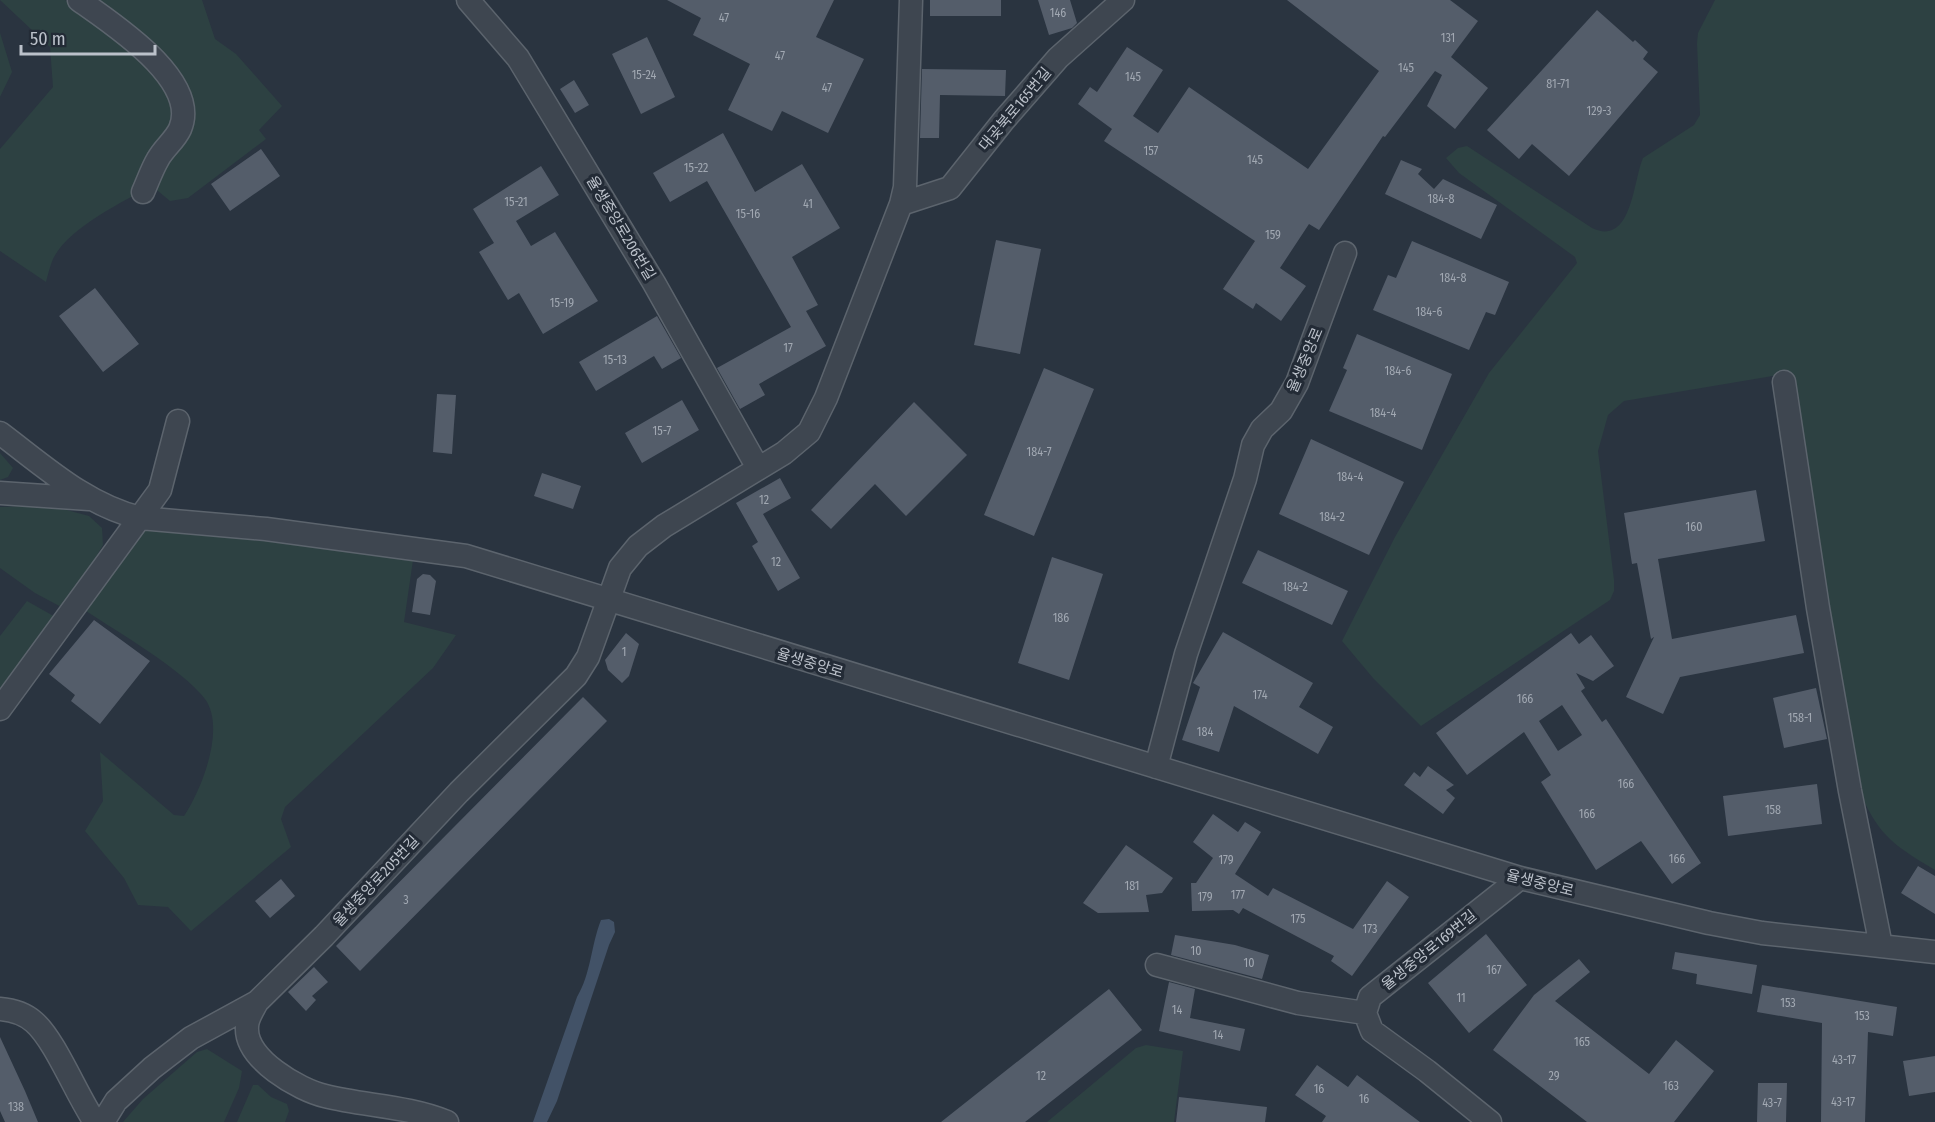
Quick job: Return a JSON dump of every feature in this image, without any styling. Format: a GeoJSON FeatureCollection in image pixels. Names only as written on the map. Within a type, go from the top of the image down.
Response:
{"type":"FeatureCollection","features":[{"type":"Feature","properties":{"kind":"street"},"geometry":{"type":"LineString","coordinates":[[79,0],[131,38],[170,77],[183,108],[180,129],[159,158],[143,192]]}},
{"type":"Feature","properties":{"kind":"street","name":"율생중앙로206번길"},"geometry":{"type":"LineString","coordinates":[[468,0],[518,58],[654,283],[758,468]]}},
{"type":"Feature","properties":{"kind":"street"},"geometry":{"type":"LineString","coordinates":[[607,601],[620,568],[638,546],[664,526],[798,444],[818,417],[901,204],[907,169],[911,0]]}},
{"type":"Feature","properties":{"kind":"street","name":"대곶북로165번길"},"geometry":{"type":"LineString","coordinates":[[901,204],[950,188],[1004,120],[1058,58],[1124,0]]}},
{"type":"Feature","properties":{"kind":"street","name":"율생중앙로"},"geometry":{"type":"LineString","coordinates":[[1156,767],[1186,654],[1245,479],[1253,445],[1262,429],[1281,411],[1297,383],[1345,253]]}},
{"type":"Feature","properties":{"kind":"street"},"geometry":{"type":"LineString","coordinates":[[1784,382],[1822,631],[1850,791],[1881,946]]}},
{"type":"Feature","properties":{"kind":"street"},"geometry":{"type":"LineString","coordinates":[[0,709],[160,490],[178,421]]}},
{"type":"Feature","properties":{"kind":"street"},"geometry":{"type":"LineString","coordinates":[[0,433],[88,499]]}},
{"type":"Feature","properties":{"kind":"street"},"geometry":{"type":"LineString","coordinates":[[0,493],[88,499]]}},
{"type":"Feature","properties":{"kind":"street","name":"율생중앙로"},"geometry":{"type":"LineString","coordinates":[[88,499],[121,513],[140,518],[266,529],[466,556],[607,601],[1520,878],[1709,923],[1762,933],[1935,952]]}},
{"type":"Feature","properties":{"kind":"street","name":"율생중앙로205번길"},"geometry":{"type":"LineString","coordinates":[[103,1122],[116,1101],[152,1068],[191,1038],[257,1002],[324,936],[459,792],[576,676],[588,657],[607,601]]}},
{"type":"Feature","properties":{"kind":"street","name":"율생중앙로169번길"},"geometry":{"type":"LineString","coordinates":[[1365,1012],[1370,997],[1520,878]]}},
{"type":"Feature","properties":{"kind":"street"},"geometry":{"type":"LineString","coordinates":[[1157,965],[1298,1003],[1365,1012],[1372,1031],[1427,1071],[1490,1122]]}},
{"type":"Feature","properties":{"kind":"street"},"geometry":{"type":"LineString","coordinates":[[257,1002],[246,1029],[249,1042],[256,1054],[285,1078],[324,1096],[403,1109],[447,1122]]}},
{"type":"Feature","properties":{"kind":"street"},"geometry":{"type":"LineString","coordinates":[[0,1010],[12,1010],[34,1022],[47,1038],[95,1122]]}},
{"type":"Feature","properties":{"kind":"green space"},"geometry":{"type":"Polygon","coordinates":[[[0,0],[65,0],[99,22],[89,0],[202,0],[215,39],[236,54],[282,106],[259,130],[266,139],[188,198],[170,201],[152,186],[83,226],[60,248],[53,259],[46,282],[0,251],[0,149],[53,87],[50,47],[0,0]]]}},
{"type":"Feature","properties":{"kind":"green space"},"geometry":{"type":"Polygon","coordinates":[[[1715,0],[1935,0],[1935,870],[1890,840],[1875,821],[1861,794],[1790,373],[1624,401],[1608,415],[1598,451],[1614,580],[1614,591],[1610,600],[1421,726],[1373,678],[1342,641],[1395,537],[1489,373],[1577,263],[1575,257],[1459,173],[1446,158],[1458,148],[1467,146],[1592,228],[1605,231],[1615,228],[1629,209],[1643,158],[1694,125],[1700,115],[1698,33],[1715,0]]]}},
{"type":"Feature","properties":{"kind":"green space"},"geometry":{"type":"Polygon","coordinates":[[[0,33],[12,72],[0,97],[0,33]]]}},
{"type":"Feature","properties":{"kind":"green space"},"geometry":{"type":"Polygon","coordinates":[[[0,453],[13,468],[8,477],[0,480],[0,453]]]}},
{"type":"Feature","properties":{"kind":"green space"},"geometry":{"type":"Polygon","coordinates":[[[48,505],[89,516],[102,528],[103,545],[65,609],[35,593],[0,568],[0,507],[48,505]]]}},
{"type":"Feature","properties":{"kind":"green space"},"geometry":{"type":"Polygon","coordinates":[[[149,526],[181,527],[413,560],[404,622],[456,635],[433,668],[285,807],[281,819],[291,847],[191,931],[168,907],[138,905],[124,878],[85,831],[103,801],[100,752],[174,815],[184,816],[198,790],[209,758],[213,726],[211,711],[205,699],[166,664],[86,611],[130,539],[149,526]]]}},
{"type":"Feature","properties":{"kind":"green space"},"geometry":{"type":"Polygon","coordinates":[[[27,601],[57,618],[0,688],[0,636],[27,601]]]}},
{"type":"Feature","properties":{"kind":"green space"},"geometry":{"type":"Polygon","coordinates":[[[1146,1045],[1183,1051],[1174,1122],[1047,1122],[1136,1048],[1146,1045]]]}},
{"type":"Feature","properties":{"kind":"green space"},"geometry":{"type":"Polygon","coordinates":[[[207,1049],[242,1071],[239,1088],[224,1122],[123,1122],[143,1099],[197,1052],[207,1049]]]}},
{"type":"Feature","properties":{"kind":"green space"},"geometry":{"type":"Polygon","coordinates":[[[253,1085],[258,1085],[271,1097],[287,1104],[289,1111],[285,1122],[237,1122],[253,1085]]]}},
{"type":"Feature","properties":{"kind":"water"},"geometry":{"type":"Polygon","coordinates":[[[609,919],[614,922],[615,932],[557,1101],[547,1122],[533,1122],[582,988],[601,920],[609,919]]]}},
{"type":"Feature","properties":{"kind":"building"},"geometry":{"type":"Polygon","coordinates":[[[667,0],[834,0],[816,37],[864,59],[828,133],[782,111],[772,131],[728,110],[750,64],[693,35],[701,18],[667,0]]]}},
{"type":"Feature","properties":{"kind":"building"},"geometry":{"type":"Polygon","coordinates":[[[930,0],[1001,0],[1001,16],[930,16],[930,0]]]}},
{"type":"Feature","properties":{"kind":"building"},"geometry":{"type":"Polygon","coordinates":[[[1038,0],[1070,0],[1077,23],[1072,28],[1049,35],[1038,0]]]}},
{"type":"Feature","properties":{"kind":"building"},"geometry":{"type":"Polygon","coordinates":[[[1287,0],[1450,0],[1478,21],[1451,57],[1488,88],[1455,129],[1427,106],[1442,75],[1435,71],[1385,137],[1383,136],[1319,230],[1309,224],[1280,268],[1306,286],[1281,321],[1256,303],[1253,309],[1223,289],[1255,241],[1104,141],[1112,129],[1078,104],[1090,87],[1097,92],[1127,47],[1163,70],[1133,116],[1158,133],[1189,87],[1308,169],[1379,71],[1287,0]]]}},
{"type":"Feature","properties":{"kind":"building"},"geometry":{"type":"Polygon","coordinates":[[[1597,10],[1633,42],[1635,40],[1648,52],[1643,59],[1658,72],[1569,176],[1532,144],[1519,159],[1487,130],[1597,10]]]}},
{"type":"Feature","properties":{"kind":"building"},"geometry":{"type":"Polygon","coordinates":[[[647,37],[675,97],[641,114],[612,54],[647,37]]]}},
{"type":"Feature","properties":{"kind":"building"},"geometry":{"type":"Polygon","coordinates":[[[922,69],[1006,70],[1005,96],[940,95],[939,138],[920,138],[922,69]]]}},
{"type":"Feature","properties":{"kind":"building"},"geometry":{"type":"Polygon","coordinates":[[[574,80],[589,105],[575,113],[560,89],[574,80]]]}},
{"type":"Feature","properties":{"kind":"building"},"geometry":{"type":"Polygon","coordinates":[[[723,133],[755,192],[802,164],[840,228],[792,257],[818,305],[806,311],[826,346],[759,384],[765,395],[740,409],[717,368],[791,327],[707,181],[670,202],[653,173],[723,133]]]}},
{"type":"Feature","properties":{"kind":"building"},"geometry":{"type":"Polygon","coordinates":[[[261,149],[280,176],[230,211],[211,184],[261,149]]]}},
{"type":"Feature","properties":{"kind":"building"},"geometry":{"type":"Polygon","coordinates":[[[1401,160],[1422,169],[1418,174],[1434,189],[1443,179],[1497,205],[1481,239],[1385,194],[1401,160]]]}},
{"type":"Feature","properties":{"kind":"building"},"geometry":{"type":"Polygon","coordinates":[[[541,166],[559,195],[516,221],[531,246],[555,232],[598,301],[543,334],[519,293],[508,300],[479,252],[494,243],[473,209],[541,166]]]}},
{"type":"Feature","properties":{"kind":"building"},"geometry":{"type":"Polygon","coordinates":[[[996,240],[1041,249],[1020,354],[974,345],[996,240]]]}},
{"type":"Feature","properties":{"kind":"building"},"geometry":{"type":"Polygon","coordinates":[[[1412,241],[1509,282],[1495,315],[1486,312],[1469,350],[1373,310],[1388,275],[1396,278],[1412,241]]]}},
{"type":"Feature","properties":{"kind":"building"},"geometry":{"type":"Polygon","coordinates":[[[95,288],[139,344],[103,372],[59,316],[95,288]]]}},
{"type":"Feature","properties":{"kind":"building"},"geometry":{"type":"Polygon","coordinates":[[[657,316],[681,358],[662,369],[654,356],[596,391],[579,362],[657,316]]]}},
{"type":"Feature","properties":{"kind":"building"},"geometry":{"type":"Polygon","coordinates":[[[1357,334],[1452,374],[1422,450],[1329,411],[1347,370],[1343,368],[1357,334]]]}},
{"type":"Feature","properties":{"kind":"building"},"geometry":{"type":"Polygon","coordinates":[[[1044,368],[1094,389],[1034,536],[984,515],[1044,368]]]}},
{"type":"Feature","properties":{"kind":"building"},"geometry":{"type":"Polygon","coordinates":[[[437,394],[456,395],[452,454],[433,452],[437,394]]]}},
{"type":"Feature","properties":{"kind":"building"},"geometry":{"type":"Polygon","coordinates":[[[682,400],[699,430],[642,463],[625,433],[682,400]]]}},
{"type":"Feature","properties":{"kind":"building"},"geometry":{"type":"Polygon","coordinates":[[[914,402],[967,455],[906,516],[875,484],[831,529],[811,510],[914,402]]]}},
{"type":"Feature","properties":{"kind":"building"},"geometry":{"type":"Polygon","coordinates":[[[1311,439],[1404,482],[1369,555],[1279,514],[1311,439]]]}},
{"type":"Feature","properties":{"kind":"building"},"geometry":{"type":"Polygon","coordinates":[[[542,473],[581,486],[573,509],[534,496],[542,473]]]}},
{"type":"Feature","properties":{"kind":"building"},"geometry":{"type":"Polygon","coordinates":[[[780,478],[791,498],[763,514],[800,578],[778,591],[752,546],[758,542],[736,503],[780,478]]]}},
{"type":"Feature","properties":{"kind":"building"},"geometry":{"type":"Polygon","coordinates":[[[1756,490],[1765,541],[1658,559],[1672,639],[1796,615],[1804,653],[1680,677],[1663,714],[1626,697],[1654,637],[1651,639],[1637,563],[1632,564],[1624,513],[1756,490]]]}},
{"type":"Feature","properties":{"kind":"building"},"geometry":{"type":"Polygon","coordinates":[[[1258,550],[1348,591],[1332,625],[1242,583],[1258,550]]]}},
{"type":"Feature","properties":{"kind":"building"},"geometry":{"type":"Polygon","coordinates":[[[1052,557],[1103,574],[1069,680],[1018,663],[1052,557]]]}},
{"type":"Feature","properties":{"kind":"building"},"geometry":{"type":"Polygon","coordinates":[[[423,574],[430,575],[436,581],[430,615],[412,612],[417,579],[423,574]]]}},
{"type":"Feature","properties":{"kind":"building"},"geometry":{"type":"Polygon","coordinates":[[[94,620],[150,661],[100,724],[71,701],[75,695],[49,674],[94,620]]]}},
{"type":"Feature","properties":{"kind":"building"},"geometry":{"type":"Polygon","coordinates":[[[1223,632],[1313,683],[1299,707],[1333,727],[1318,754],[1234,706],[1219,752],[1182,740],[1200,687],[1193,683],[1223,632]]]}},
{"type":"Feature","properties":{"kind":"building"},"geometry":{"type":"Polygon","coordinates":[[[626,633],[639,644],[629,676],[622,683],[608,670],[605,660],[626,633]]]}},
{"type":"Feature","properties":{"kind":"building"},"geometry":{"type":"Polygon","coordinates":[[[1571,633],[1579,644],[1591,635],[1614,666],[1593,681],[1576,673],[1585,688],[1581,691],[1602,722],[1606,719],[1701,863],[1672,884],[1641,841],[1596,870],[1541,782],[1551,775],[1524,732],[1467,775],[1436,733],[1571,633]],[[1562,705],[1539,721],[1558,751],[1582,735],[1562,705]]]}},
{"type":"Feature","properties":{"kind":"building"},"geometry":{"type":"Polygon","coordinates":[[[1816,688],[1827,739],[1784,748],[1773,698],[1816,688]]]}},
{"type":"Feature","properties":{"kind":"building"},"geometry":{"type":"Polygon","coordinates":[[[583,697],[607,721],[360,971],[336,946],[583,697]]]}},
{"type":"Feature","properties":{"kind":"building"},"geometry":{"type":"Polygon","coordinates":[[[1428,766],[1454,785],[1446,790],[1455,798],[1443,814],[1404,785],[1414,772],[1420,777],[1428,766]]]}},
{"type":"Feature","properties":{"kind":"building"},"geometry":{"type":"Polygon","coordinates":[[[1817,784],[1822,824],[1728,836],[1723,796],[1817,784]]]}},
{"type":"Feature","properties":{"kind":"building"},"geometry":{"type":"Polygon","coordinates":[[[1213,814],[1238,832],[1245,822],[1261,832],[1235,874],[1268,896],[1273,888],[1353,929],[1387,881],[1409,897],[1352,976],[1331,961],[1334,956],[1243,908],[1239,914],[1233,910],[1192,911],[1191,883],[1196,883],[1213,858],[1193,842],[1213,814]]]}},
{"type":"Feature","properties":{"kind":"building"},"geometry":{"type":"Polygon","coordinates":[[[1126,845],[1173,878],[1162,893],[1146,895],[1149,912],[1098,913],[1083,903],[1126,845]]]}},
{"type":"Feature","properties":{"kind":"building"},"geometry":{"type":"Polygon","coordinates":[[[1918,866],[1935,876],[1935,914],[1901,893],[1918,866]]]}},
{"type":"Feature","properties":{"kind":"building"},"geometry":{"type":"Polygon","coordinates":[[[281,879],[295,896],[270,918],[255,901],[281,879]]]}},
{"type":"Feature","properties":{"kind":"building"},"geometry":{"type":"Polygon","coordinates":[[[1486,934],[1527,985],[1469,1033],[1428,983],[1486,934]]]}},
{"type":"Feature","properties":{"kind":"building"},"geometry":{"type":"Polygon","coordinates":[[[1175,935],[1235,945],[1269,955],[1262,979],[1171,955],[1175,935]]]}},
{"type":"Feature","properties":{"kind":"building"},"geometry":{"type":"Polygon","coordinates":[[[1675,952],[1757,965],[1752,994],[1696,984],[1697,974],[1672,969],[1675,952]]]}},
{"type":"Feature","properties":{"kind":"building"},"geometry":{"type":"Polygon","coordinates":[[[1579,959],[1590,972],[1555,1001],[1649,1074],[1676,1040],[1714,1071],[1674,1122],[1587,1122],[1493,1050],[1534,995],[1579,959]]]}},
{"type":"Feature","properties":{"kind":"building"},"geometry":{"type":"Polygon","coordinates":[[[314,967],[328,982],[312,996],[316,1000],[306,1011],[288,992],[314,967]]]}},
{"type":"Feature","properties":{"kind":"building"},"geometry":{"type":"Polygon","coordinates":[[[1169,982],[1195,989],[1190,1018],[1245,1029],[1240,1051],[1159,1031],[1169,982]]]}},
{"type":"Feature","properties":{"kind":"building"},"geometry":{"type":"Polygon","coordinates":[[[1762,985],[1897,1007],[1893,1036],[1868,1032],[1865,1122],[1821,1122],[1822,1023],[1757,1012],[1762,985]]]}},
{"type":"Feature","properties":{"kind":"building"},"geometry":{"type":"Polygon","coordinates":[[[1109,989],[1142,1030],[1025,1122],[941,1122],[1109,989]]]}},
{"type":"Feature","properties":{"kind":"building"},"geometry":{"type":"Polygon","coordinates":[[[0,1037],[38,1122],[5,1122],[0,1111],[0,1037]]]}},
{"type":"Feature","properties":{"kind":"building"},"geometry":{"type":"Polygon","coordinates":[[[1935,1056],[1935,1092],[1909,1096],[1903,1061],[1935,1056]]]}},
{"type":"Feature","properties":{"kind":"building"},"geometry":{"type":"Polygon","coordinates":[[[1317,1065],[1348,1087],[1357,1075],[1420,1122],[1322,1122],[1326,1116],[1295,1095],[1317,1065]]]}},
{"type":"Feature","properties":{"kind":"building"},"geometry":{"type":"Polygon","coordinates":[[[1758,1083],[1787,1083],[1786,1122],[1757,1122],[1758,1083]]]}},
{"type":"Feature","properties":{"kind":"building"},"geometry":{"type":"Polygon","coordinates":[[[1179,1097],[1267,1107],[1265,1122],[1176,1122],[1179,1097]]]}}]}
